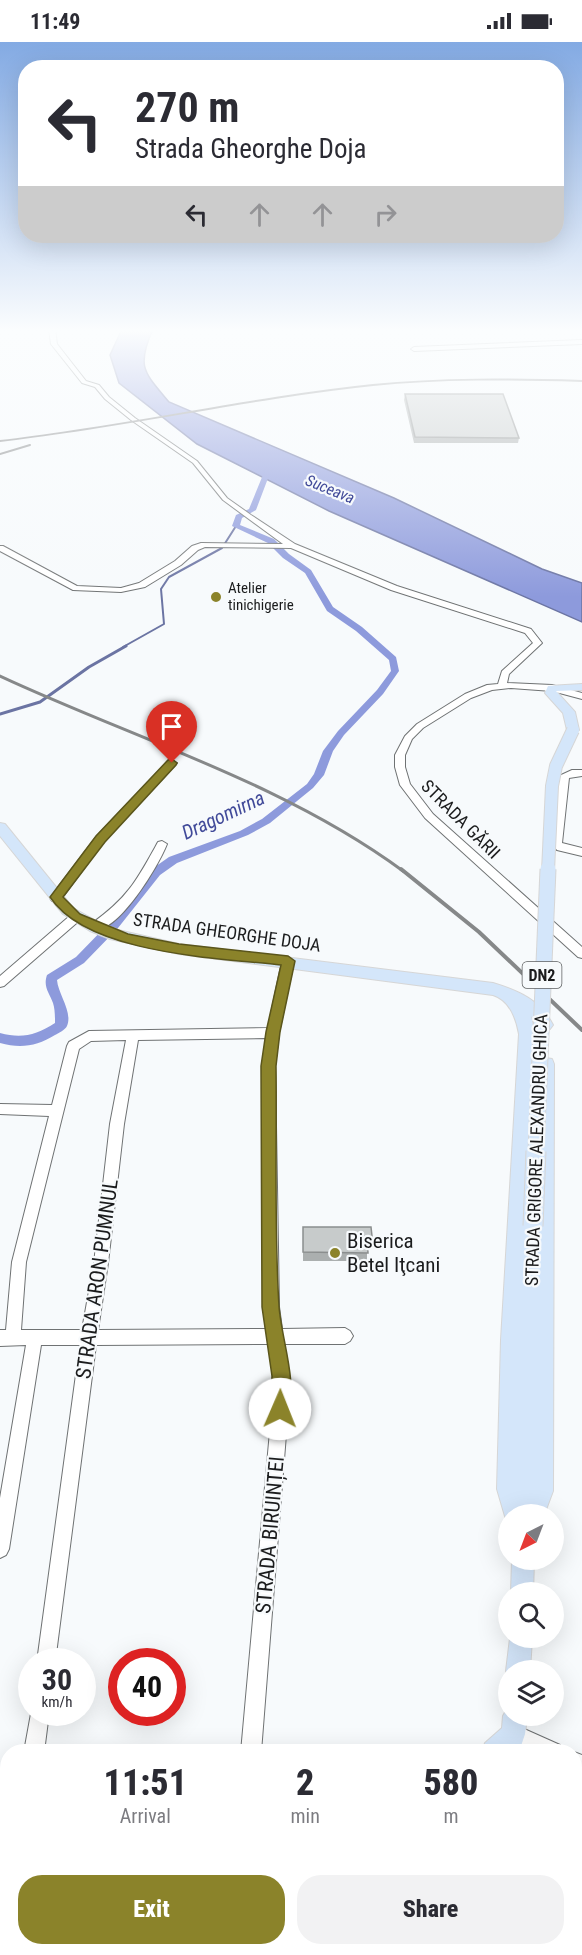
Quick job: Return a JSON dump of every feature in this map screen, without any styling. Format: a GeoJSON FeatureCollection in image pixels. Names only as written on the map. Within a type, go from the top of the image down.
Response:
{"type":"FeatureCollection","features":[{"type":"Feature","properties":{"kind":"main road"},"geometry":{"type":"LineString","coordinates":[[552,691],[582,687]]}},
{"type":"Feature","properties":{"kind":"main road"},"geometry":{"type":"LineString","coordinates":[[552,691],[579,725]]}},
{"type":"Feature","properties":{"kind":"main road","name":"STRADA GRIGORE ALEXANDRU GHICA"},"geometry":{"type":"LineString","coordinates":[[524,1504],[550,806],[556,766],[579,725]]}},
{"type":"Feature","properties":{"kind":"main road","name":"STRADA GHEORGHE DOJA"},"geometry":{"type":"LineString","coordinates":[[0,827],[56,897],[76,917],[115,935],[179,949],[288,961],[493,989]]}},
{"type":"Feature","properties":{"kind":"main road"},"geometry":{"type":"LineString","coordinates":[[493,989],[518,1007],[523,1015],[527,1034],[510,1397],[508,1489],[512,1504]]}},
{"type":"Feature","properties":{"kind":"main road"},"geometry":{"type":"LineString","coordinates":[[493,989],[515,997],[533,1009],[543,1019],[546,1032],[542,1491],[537,1504]]}},
{"type":"Feature","properties":{"kind":"street"},"geometry":{"type":"LineString","coordinates":[[132,418],[195,462],[225,499],[292,546],[394,588],[528,631],[538,643],[505,673],[502,685]]}},
{"type":"Feature","properties":{"kind":"street"},"geometry":{"type":"LineString","coordinates":[[0,548],[76,588],[121,590],[142,585],[178,563],[195,548],[204,545],[292,546]]}},
{"type":"Feature","properties":{"kind":"street","name":"STRADA GĂRII"},"geometry":{"type":"LineString","coordinates":[[582,696],[532,686],[490,687],[468,696],[414,731],[400,755],[402,776],[413,798],[444,830],[582,954]]}},
{"type":"Feature","properties":{"kind":"street","name":"STRADA GĂRII"},"geometry":{"type":"LineString","coordinates":[[552,691],[582,703]]}},
{"type":"Feature","properties":{"kind":"street"},"geometry":{"type":"LineString","coordinates":[[56,897],[100,839],[172,763]]}},
{"type":"Feature","properties":{"kind":"street"},"geometry":{"type":"LineString","coordinates":[[582,773],[564,776],[557,844],[561,848],[582,852]]}},
{"type":"Feature","properties":{"kind":"street"},"geometry":{"type":"LineString","coordinates":[[98,928],[118,910],[149,874],[162,844]]}},
{"type":"Feature","properties":{"kind":"street"},"geometry":{"type":"LineString","coordinates":[[0,983],[76,917]]}},
{"type":"Feature","properties":{"kind":"street","name":"STRADA BIRUINȚEI"},"geometry":{"type":"LineString","coordinates":[[252,1744],[281,1376],[271,1307],[268,1066],[288,961]]}},
{"type":"Feature","properties":{"kind":"street"},"geometry":{"type":"LineString","coordinates":[[273,1032],[89,1036],[73,1046],[19,1262],[7,1338],[345,1336]]}},
{"type":"Feature","properties":{"kind":"street","name":"STRADA ARON PUMNUL"},"geometry":{"type":"LineString","coordinates":[[48,1648],[101,1263],[117,1124],[133,1035]]}},
{"type":"Feature","properties":{"kind":"street"},"geometry":{"type":"LineString","coordinates":[[0,1109],[57,1111]]}},
{"type":"Feature","properties":{"kind":"street"},"geometry":{"type":"LineString","coordinates":[[0,1549],[35,1337]]}},
{"type":"Feature","properties":{"kind":"street"},"geometry":{"type":"LineString","coordinates":[[35,1744],[37,1726]]}},
{"type":"Feature","properties":{"kind":"street"},"geometry":{"type":"LineString","coordinates":[[513,1739],[528,1744]]}},
{"type":"Feature","properties":{"kind":"water","name":"Suceava"},"geometry":{"type":"Polygon","coordinates":[[[164,418],[207,418],[394,498],[542,569],[582,583],[582,622],[329,511],[197,444],[164,418]]]}},
{"type":"Feature","properties":{"kind":"building"},"geometry":{"type":"Polygon","coordinates":[[[411,418],[512,418],[519,438],[415,437],[411,418]]]}},
{"type":"Feature","properties":{"kind":"building","name":"Biserica Betel Iţcani"},"geometry":{"type":"Polygon","coordinates":[[[303,1227],[371,1227],[372,1236],[367,1236],[368,1253],[303,1252],[303,1227]]]}},
{"type":"Feature","properties":{"kind":"waterway","name":"Dragomirna"},"geometry":{"type":"LineString","coordinates":[[0,1038],[25,1042],[46,1035],[61,1025],[60,1004],[52,990],[51,978],[80,960],[114,925],[156,872],[173,860],[244,833],[266,821],[310,786],[319,775],[328,751],[341,733],[380,692],[395,671],[393,659],[359,629],[330,609],[308,572],[286,556],[271,541],[236,526],[239,517],[252,510],[270,465]]}},
{"type":"Feature","properties":{"kind":"waterway"},"geometry":{"type":"LineString","coordinates":[[123,647],[164,624],[161,589],[169,577],[222,548],[236,526]]}},
{"type":"Feature","properties":{"kind":"waterway"},"geometry":{"type":"LineString","coordinates":[[0,714],[40,702],[89,667],[126,646]]}},
{"type":"Feature","properties":{"kind":"railway"},"geometry":{"type":"LineString","coordinates":[[0,441],[152,418]]}},
{"type":"Feature","properties":{"kind":"railway"},"geometry":{"type":"LineString","coordinates":[[0,454],[30,445]]}},
{"type":"Feature","properties":{"kind":"railway"},"geometry":{"type":"LineString","coordinates":[[0,676],[258,787],[309,812],[357,840],[403,871]]}},
{"type":"Feature","properties":{"kind":"railway"},"geometry":{"type":"LineString","coordinates":[[401,869],[479,932],[582,1030]]}},
{"type":"Feature","properties":{"kind":"place","name":"Atelier tinichigerie"},"geometry":{"type":"Point","coordinates":[216,597]}},
{"type":"Feature","properties":{"kind":"place","name":"Biserica Betel Iţcani"},"geometry":{"type":"Point","coordinates":[335,1253]}},
{"type":"Feature","properties":{"kind":"route"},"geometry":{"type":"LineString","coordinates":[[172,763],[100,839],[56,897],[76,917],[125,938],[179,949],[288,961],[268,1066],[271,1307],[281,1376],[280,1409]]}}]}
